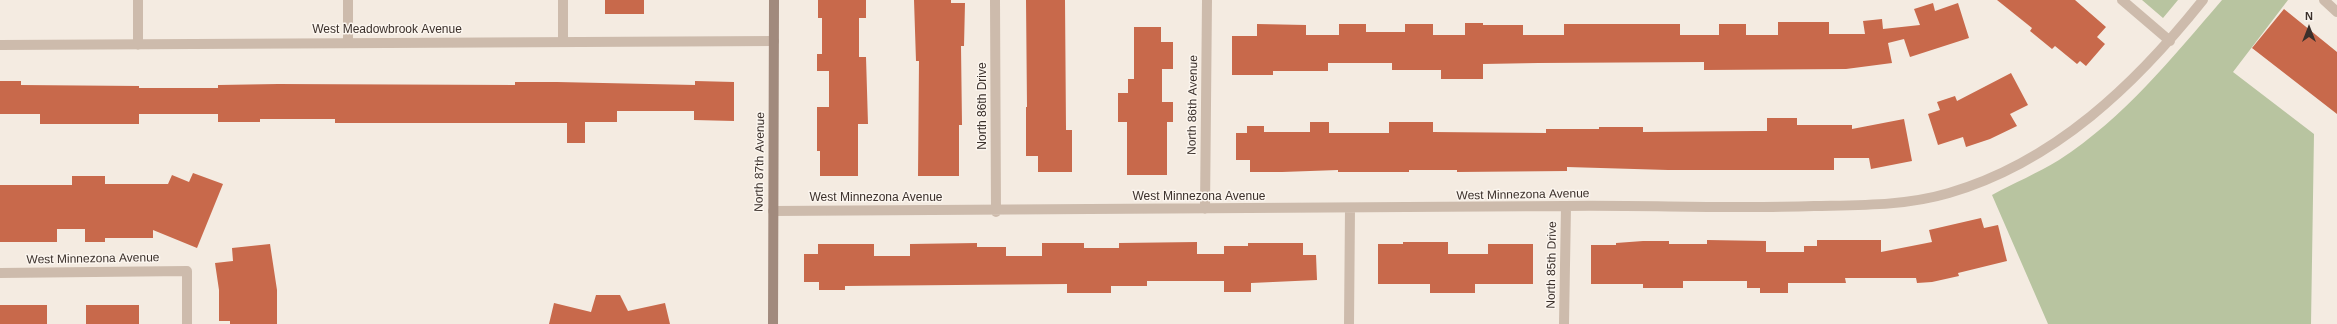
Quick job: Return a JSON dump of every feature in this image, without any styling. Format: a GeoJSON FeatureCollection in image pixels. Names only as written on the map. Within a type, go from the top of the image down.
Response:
{"type":"FeatureCollection","features":[{"type":"Feature","properties":{"kind":"street"},"geometry":{"type":"LineString","coordinates":[[138,0],[138,45]]}},
{"type":"Feature","properties":{"kind":"street"},"geometry":{"type":"LineString","coordinates":[[348,0],[348,43]]}},
{"type":"Feature","properties":{"kind":"street"},"geometry":{"type":"LineString","coordinates":[[563,42],[564,0]]}},
{"type":"Feature","properties":{"kind":"street","name":"North 87th Avenue"},"geometry":{"type":"LineString","coordinates":[[772,324],[774,0]]}},
{"type":"Feature","properties":{"kind":"street","name":"North 86th Drive"},"geometry":{"type":"LineString","coordinates":[[995,0],[996,212]]}},
{"type":"Feature","properties":{"kind":"street","name":"North 86th Avenue"},"geometry":{"type":"LineString","coordinates":[[1205,209],[1207,0]]}},
{"type":"Feature","properties":{"kind":"street"},"geometry":{"type":"LineString","coordinates":[[2122,0],[2170,41]]}},
{"type":"Feature","properties":{"kind":"street","name":"West Minnezona Avenue"},"geometry":{"type":"LineString","coordinates":[[772,211],[996,212],[1566,206],[1776,207],[1897,204],[1948,193],[1993,176],[2018,164],[2081,125],[2123,89],[2170,41],[2203,0]]}},
{"type":"Feature","properties":{"kind":"street"},"geometry":{"type":"LineString","coordinates":[[2324,0],[2337,12]]}},
{"type":"Feature","properties":{"kind":"street","name":"West Meadowbrook Avenue"},"geometry":{"type":"LineString","coordinates":[[0,44],[138,45],[774,41]]}},
{"type":"Feature","properties":{"kind":"street","name":"North 85th Drive"},"geometry":{"type":"LineString","coordinates":[[1564,324],[1566,206]]}},
{"type":"Feature","properties":{"kind":"street"},"geometry":{"type":"LineString","coordinates":[[1349,324],[1350,209]]}},
{"type":"Feature","properties":{"kind":"street","name":"West Minnezona Avenue"},"geometry":{"type":"LineString","coordinates":[[0,272],[187,271],[187,324]]}},
{"type":"Feature","properties":{"kind":"green space"},"geometry":{"type":"Polygon","coordinates":[[[2142,0],[2178,0],[2163,18],[2142,0]]]}},
{"type":"Feature","properties":{"kind":"green space"},"geometry":{"type":"Polygon","coordinates":[[[2222,0],[2288,0],[2233,72],[2314,134],[2311,324],[2048,324],[1992,195],[2059,160],[2105,125],[2166,65],[2222,0]]]}},
{"type":"Feature","properties":{"kind":"building"},"geometry":{"type":"Polygon","coordinates":[[[605,0],[644,0],[644,14],[605,14],[605,0]]]}},
{"type":"Feature","properties":{"kind":"building"},"geometry":{"type":"Polygon","coordinates":[[[818,0],[866,0],[866,18],[859,18],[859,57],[866,57],[868,124],[858,124],[858,176],[820,176],[820,151],[817,151],[817,107],[829,107],[829,71],[817,71],[817,54],[822,54],[822,18],[818,18],[818,0]]]}},
{"type":"Feature","properties":{"kind":"building"},"geometry":{"type":"Polygon","coordinates":[[[914,0],[951,0],[951,3],[965,3],[964,46],[961,46],[962,125],[959,125],[959,176],[918,176],[919,61],[916,61],[914,0]]]}},
{"type":"Feature","properties":{"kind":"building"},"geometry":{"type":"Polygon","coordinates":[[[1026,0],[1065,0],[1066,130],[1072,130],[1072,172],[1038,172],[1038,156],[1026,156],[1026,0]]]}},
{"type":"Feature","properties":{"kind":"building"},"geometry":{"type":"Polygon","coordinates":[[[1997,0],[2075,0],[2106,27],[2097,37],[2105,44],[2086,66],[2080,61],[2077,64],[2055,46],[2052,49],[2030,31],[2032,28],[1997,0]]]}},
{"type":"Feature","properties":{"kind":"building"},"geometry":{"type":"Polygon","coordinates":[[[1933,3],[1935,11],[1958,3],[1969,38],[1910,57],[1904,39],[1888,43],[1892,63],[1846,69],[1704,70],[1704,62],[1483,64],[1483,79],[1441,79],[1441,70],[1392,70],[1392,63],[1328,63],[1328,71],[1273,71],[1273,75],[1232,75],[1232,36],[1257,36],[1257,24],[1306,25],[1306,35],[1339,35],[1339,24],[1366,24],[1366,32],[1405,32],[1405,24],[1433,24],[1433,35],[1465,35],[1465,23],[1483,23],[1483,25],[1523,25],[1523,35],[1564,35],[1564,24],[1680,24],[1680,35],[1719,35],[1719,24],[1746,24],[1746,35],[1778,35],[1778,22],[1829,22],[1829,34],[1865,34],[1863,21],[1882,19],[1883,29],[1920,25],[1914,9],[1933,3]]]}},
{"type":"Feature","properties":{"kind":"building"},"geometry":{"type":"Polygon","coordinates":[[[2284,9],[2337,52],[2337,114],[2252,48],[2284,9]]]}},
{"type":"Feature","properties":{"kind":"building"},"geometry":{"type":"Polygon","coordinates":[[[1134,27],[1161,27],[1161,42],[1173,42],[1173,69],[1162,69],[1162,102],[1173,102],[1173,122],[1167,122],[1167,175],[1127,175],[1127,122],[1118,122],[1118,93],[1128,93],[1128,79],[1134,79],[1134,27]]]}},
{"type":"Feature","properties":{"kind":"building"},"geometry":{"type":"Polygon","coordinates":[[[2011,73],[2028,105],[2010,114],[2017,126],[1990,139],[1966,147],[1963,137],[1938,145],[1928,114],[1940,110],[1937,102],[1955,96],[1957,101],[2011,73]]]}},
{"type":"Feature","properties":{"kind":"building"},"geometry":{"type":"Polygon","coordinates":[[[0,81],[21,81],[21,85],[139,86],[139,88],[218,88],[218,85],[278,84],[515,85],[515,82],[695,85],[695,81],[734,82],[734,121],[694,120],[694,111],[617,111],[617,122],[585,122],[585,143],[567,143],[567,123],[335,123],[335,119],[260,119],[260,122],[218,122],[218,114],[139,114],[139,124],[40,124],[40,114],[0,114],[0,81]]]}},
{"type":"Feature","properties":{"kind":"building"},"geometry":{"type":"Polygon","coordinates":[[[1767,118],[1797,118],[1797,125],[1852,125],[1852,129],[1904,119],[1912,161],[1871,169],[1869,158],[1834,158],[1834,170],[1668,170],[1567,167],[1567,171],[1457,172],[1457,170],[1409,170],[1409,172],[1338,172],[1338,170],[1250,172],[1250,160],[1236,160],[1236,133],[1247,133],[1247,126],[1264,126],[1264,132],[1310,132],[1310,122],[1329,122],[1329,133],[1389,133],[1389,122],[1433,122],[1433,132],[1546,133],[1546,129],[1599,129],[1599,127],[1643,127],[1643,132],[1767,131],[1767,118]]]}},
{"type":"Feature","properties":{"kind":"building"},"geometry":{"type":"Polygon","coordinates":[[[193,173],[223,184],[197,248],[153,230],[153,238],[105,238],[105,242],[85,242],[85,229],[57,229],[57,242],[0,242],[0,185],[72,185],[72,176],[105,176],[105,184],[168,184],[172,175],[189,182],[193,173]]]}},
{"type":"Feature","properties":{"kind":"building"},"geometry":{"type":"Polygon","coordinates":[[[1981,218],[1984,228],[1998,225],[2007,261],[1958,273],[1959,276],[1932,282],[1917,283],[1916,278],[1845,278],[1846,283],[1788,283],[1788,293],[1760,293],[1760,288],[1747,288],[1747,281],[1683,281],[1683,288],[1643,288],[1643,284],[1591,284],[1591,245],[1616,245],[1616,243],[1643,241],[1669,241],[1669,244],[1707,244],[1707,240],[1766,241],[1766,252],[1804,252],[1804,246],[1817,246],[1817,240],[1881,240],[1881,252],[1932,242],[1929,230],[1981,218]]]}},
{"type":"Feature","properties":{"kind":"building"},"geometry":{"type":"Polygon","coordinates":[[[1197,242],[1197,254],[1224,254],[1224,246],[1248,246],[1248,243],[1303,243],[1303,255],[1316,255],[1317,280],[1251,283],[1251,292],[1224,292],[1224,281],[1147,281],[1147,286],[1111,286],[1111,293],[1067,293],[1067,284],[845,286],[845,290],[819,290],[819,282],[804,282],[804,254],[818,254],[818,244],[874,244],[874,256],[910,256],[910,244],[977,243],[977,247],[1006,247],[1006,256],[1042,256],[1042,243],[1084,243],[1084,248],[1119,248],[1119,243],[1197,242]]]}},
{"type":"Feature","properties":{"kind":"building"},"geometry":{"type":"Polygon","coordinates":[[[1403,242],[1448,242],[1448,254],[1488,254],[1488,244],[1533,244],[1533,284],[1475,284],[1475,293],[1430,293],[1430,284],[1378,284],[1378,244],[1403,244],[1403,242]]]}},
{"type":"Feature","properties":{"kind":"building"},"geometry":{"type":"Polygon","coordinates":[[[270,244],[277,290],[277,324],[230,324],[230,321],[219,321],[219,290],[215,263],[233,261],[232,248],[270,244]]]}},
{"type":"Feature","properties":{"kind":"building"},"geometry":{"type":"Polygon","coordinates":[[[596,295],[620,295],[628,311],[665,303],[670,324],[549,324],[554,303],[591,312],[596,295]]]}},
{"type":"Feature","properties":{"kind":"building"},"geometry":{"type":"Polygon","coordinates":[[[0,305],[47,305],[47,324],[0,324],[0,305]]]}},
{"type":"Feature","properties":{"kind":"building"},"geometry":{"type":"Polygon","coordinates":[[[86,305],[139,305],[139,324],[86,324],[86,305]]]}}]}
